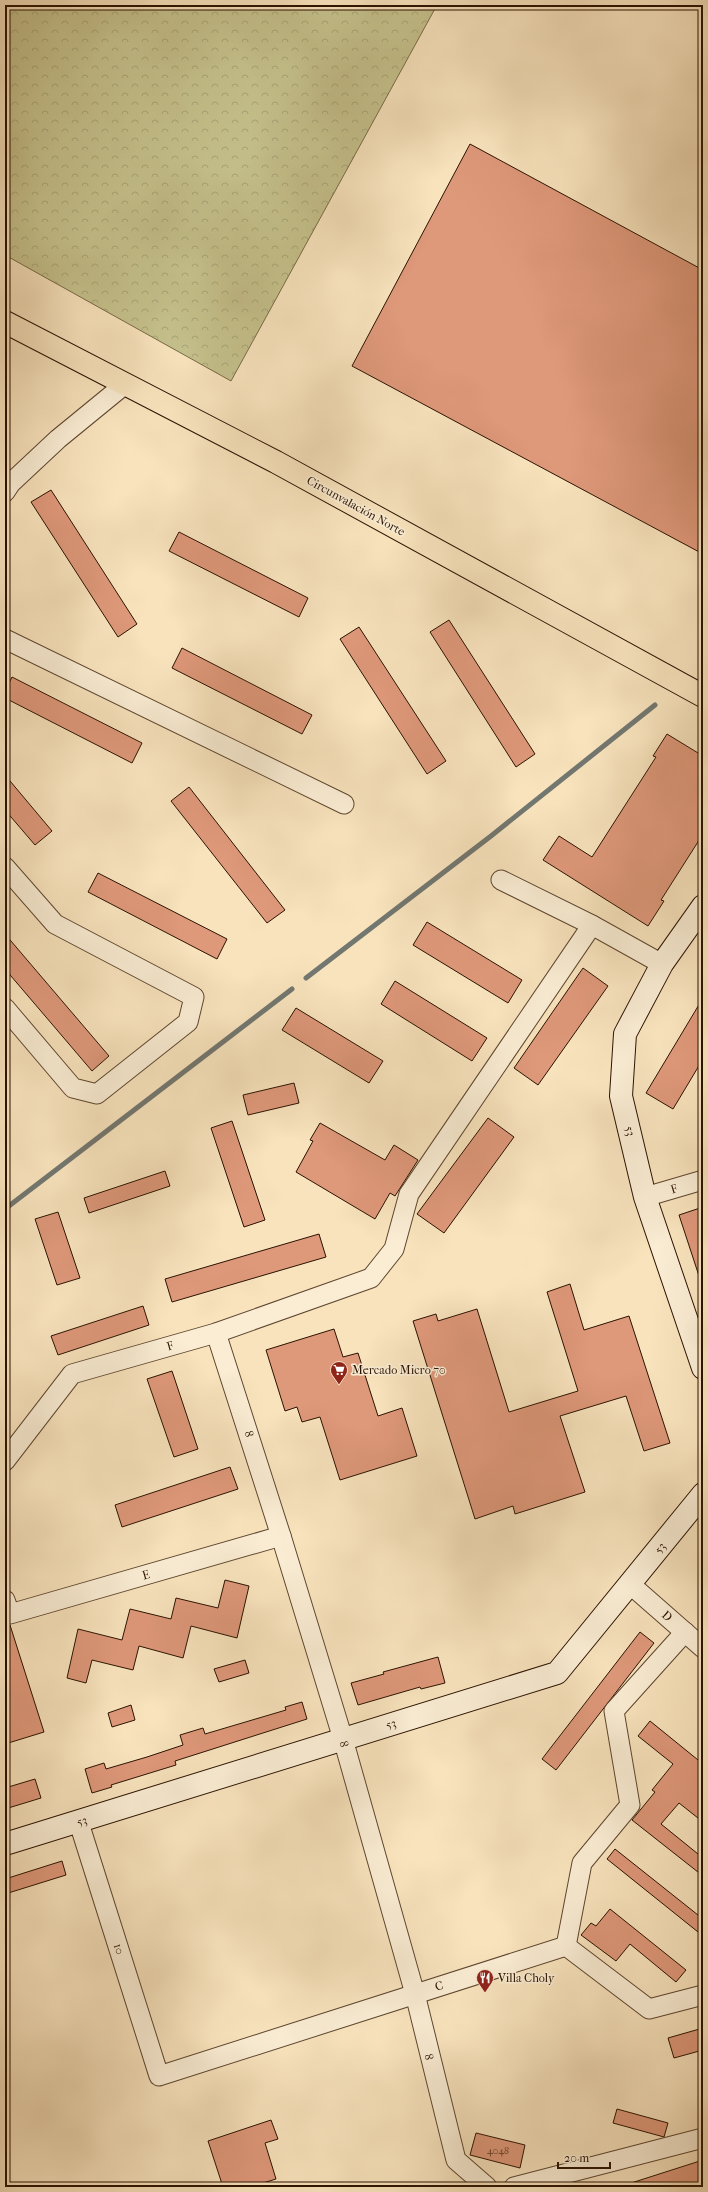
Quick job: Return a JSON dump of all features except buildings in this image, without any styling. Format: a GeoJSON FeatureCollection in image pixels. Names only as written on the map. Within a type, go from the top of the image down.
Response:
{"type":"FeatureCollection","features":[{"type":"Feature","properties":{"kind":"main road","name":"Circunvalación Norte"},"geometry":{"type":"LineString","coordinates":[[5,322],[124,385],[276,462],[703,696]]}},
{"type":"Feature","properties":{"kind":"street"},"geometry":{"type":"LineString","coordinates":[[5,492],[11,483],[58,439],[124,385]]}},
{"type":"Feature","properties":{"kind":"street"},"geometry":{"type":"LineString","coordinates":[[5,639],[344,804]]}},
{"type":"Feature","properties":{"kind":"street"},"geometry":{"type":"LineString","coordinates":[[5,868],[55,924],[194,997],[188,1022],[97,1094],[73,1088],[5,1008]]}},
{"type":"Feature","properties":{"kind":"street"},"geometry":{"type":"LineString","coordinates":[[502,880],[592,925],[662,964]]}},
{"type":"Feature","properties":{"kind":"street","name":"53"},"geometry":{"type":"LineString","coordinates":[[703,906],[662,964],[625,1034],[622,1096],[645,1197],[703,1368]]}},
{"type":"Feature","properties":{"kind":"street","name":"F"},"geometry":{"type":"LineString","coordinates":[[5,1461],[72,1374],[216,1333],[371,1278],[394,1249],[409,1194],[592,925]]}},
{"type":"Feature","properties":{"kind":"street","name":"F"},"geometry":{"type":"LineString","coordinates":[[645,1197],[703,1180]]}},
{"type":"Feature","properties":{"kind":"street","name":"8"},"geometry":{"type":"LineString","coordinates":[[216,1333],[281,1536],[343,1739],[415,1994],[456,2160],[487,2187]]}},
{"type":"Feature","properties":{"kind":"street","name":"53"},"geometry":{"type":"LineString","coordinates":[[5,1844],[557,1673],[631,1585],[703,1494]]}},
{"type":"Feature","properties":{"kind":"street","name":"E"},"geometry":{"type":"LineString","coordinates":[[8,1607],[281,1536]]}},
{"type":"Feature","properties":{"kind":"street","name":"D"},"geometry":{"type":"LineString","coordinates":[[631,1585],[703,1648]]}},
{"type":"Feature","properties":{"kind":"street"},"geometry":{"type":"LineString","coordinates":[[686,1632],[614,1711],[630,1805],[582,1863],[566,1946],[649,2009],[703,1995]]}},
{"type":"Feature","properties":{"kind":"street","name":"10"},"geometry":{"type":"LineString","coordinates":[[79,1822],[159,2076]]}},
{"type":"Feature","properties":{"kind":"street","name":"C"},"geometry":{"type":"LineString","coordinates":[[159,2076],[566,1946]]}},
{"type":"Feature","properties":{"kind":"street"},"geometry":{"type":"LineString","coordinates":[[514,2187],[703,2138]]}},
{"type":"Feature","properties":{"kind":"green space"},"geometry":{"type":"Polygon","coordinates":[[[5,5],[437,5],[231,381],[5,255],[5,5]]]}},
{"type":"Feature","properties":{"kind":"waterway"},"geometry":{"type":"LineString","coordinates":[[306,978],[491,836],[655,705]]}},
{"type":"Feature","properties":{"kind":"waterway"},"geometry":{"type":"LineString","coordinates":[[5,1209],[292,989]]}},
{"type":"Feature","properties":{"kind":"place","name":"Mercado Micro 70"},"geometry":{"type":"Point","coordinates":[339,1385]}},
{"type":"Feature","properties":{"kind":"place","name":"Villa Choly"},"geometry":{"type":"Point","coordinates":[485,1993]}}]}
